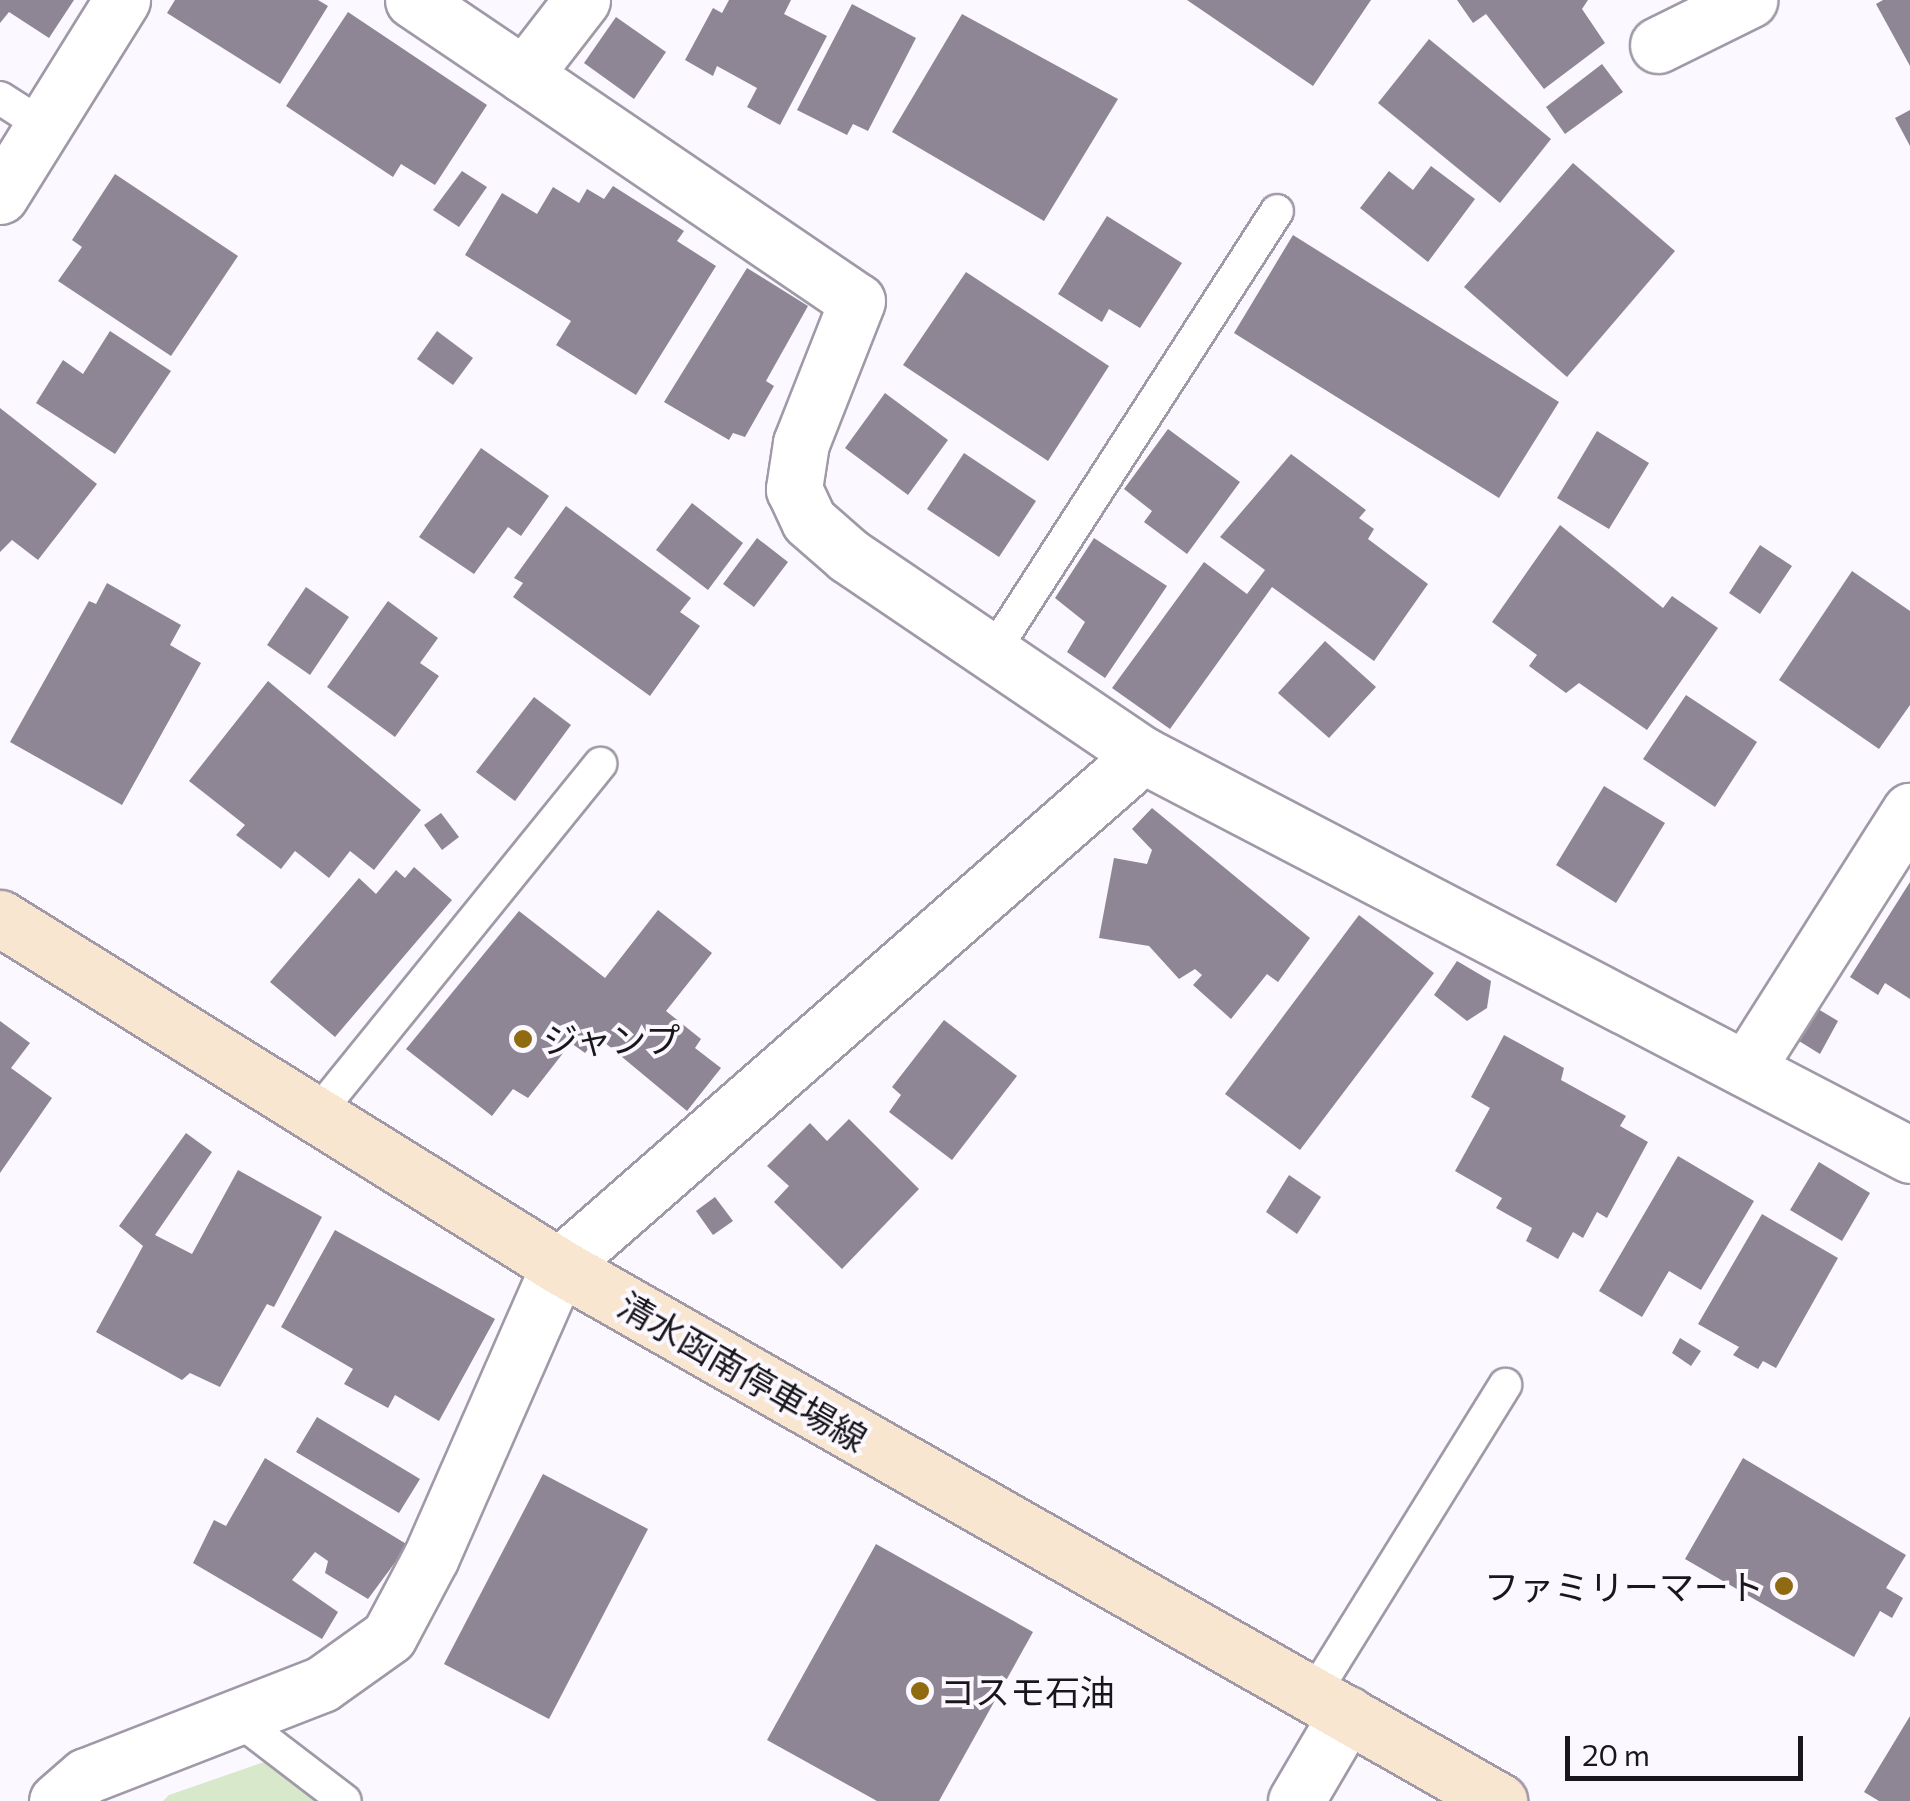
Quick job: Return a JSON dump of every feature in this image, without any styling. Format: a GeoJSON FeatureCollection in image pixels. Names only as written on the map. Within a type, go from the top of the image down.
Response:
{"type":"FeatureCollection","features":[{"type":"Feature","properties":{"kind":"main road","name":"清水函南停車場線"},"geometry":{"type":"LineString","coordinates":[[0,918],[560,1266],[1499,1801]]}},
{"type":"Feature","properties":{"kind":"street"},"geometry":{"type":"LineString","coordinates":[[0,196],[22,112],[122,0]]}},
{"type":"Feature","properties":{"kind":"street"},"geometry":{"type":"LineString","coordinates":[[413,0],[857,301],[801,443],[794,489],[808,521],[849,556],[1143,756],[1910,1155]]}},
{"type":"Feature","properties":{"kind":"street"},"geometry":{"type":"LineString","coordinates":[[524,75],[582,0]]}},
{"type":"Feature","properties":{"kind":"street"},"geometry":{"type":"LineString","coordinates":[[1658,45],[1749,0]]}},
{"type":"Feature","properties":{"kind":"street"},"geometry":{"type":"LineString","coordinates":[[57,1801],[86,1776],[239,1720],[322,1684],[389,1636],[431,1557],[560,1266],[1143,756]]}},
{"type":"Feature","properties":{"kind":"street"},"geometry":{"type":"LineString","coordinates":[[1746,1069],[1910,811]]}},
{"type":"Feature","properties":{"kind":"street"},"geometry":{"type":"LineString","coordinates":[[1296,1801],[1330,1704]]}},
{"type":"Feature","properties":{"kind":"lane"},"geometry":{"type":"LineString","coordinates":[[991,655],[1277,211]]}},
{"type":"Feature","properties":{"kind":"lane"},"geometry":{"type":"LineString","coordinates":[[316,1115],[600,764]]}},
{"type":"Feature","properties":{"kind":"lane"},"geometry":{"type":"LineString","coordinates":[[1330,1704],[1504,1385]]}},
{"type":"Feature","properties":{"kind":"lane"},"geometry":{"type":"LineString","coordinates":[[239,1720],[345,1801]]}},
{"type":"Feature","properties":{"kind":"green space"},"geometry":{"type":"Polygon","coordinates":[[[270,1760],[326,1801],[163,1801],[169,1795],[270,1760]]]}},
{"type":"Feature","properties":{"kind":"building"},"geometry":{"type":"Polygon","coordinates":[[[0,0],[74,0],[49,38],[9,12],[0,23],[0,0]]]}},
{"type":"Feature","properties":{"kind":"building"},"geometry":{"type":"Polygon","coordinates":[[[175,0],[318,0],[328,6],[280,84],[167,13],[175,0]]]}},
{"type":"Feature","properties":{"kind":"building"},"geometry":{"type":"Polygon","coordinates":[[[729,0],[791,0],[784,14],[827,36],[780,125],[747,107],[757,88],[717,66],[713,76],[685,60],[713,8],[722,13],[729,0]]]}},
{"type":"Feature","properties":{"kind":"building"},"geometry":{"type":"Polygon","coordinates":[[[1187,0],[1371,0],[1313,86],[1187,0]]]}},
{"type":"Feature","properties":{"kind":"building"},"geometry":{"type":"Polygon","coordinates":[[[1457,0],[1588,0],[1582,9],[1605,43],[1544,89],[1486,14],[1473,23],[1457,0]]]}},
{"type":"Feature","properties":{"kind":"building"},"geometry":{"type":"Polygon","coordinates":[[[1883,0],[1910,0],[1910,66],[1876,4],[1883,0]]]}},
{"type":"Feature","properties":{"kind":"building"},"geometry":{"type":"Polygon","coordinates":[[[852,4],[916,38],[868,131],[853,124],[847,135],[797,110],[852,4]]]}},
{"type":"Feature","properties":{"kind":"building"},"geometry":{"type":"Polygon","coordinates":[[[348,12],[487,105],[435,185],[401,164],[393,177],[286,106],[348,12]]]}},
{"type":"Feature","properties":{"kind":"building"},"geometry":{"type":"Polygon","coordinates":[[[962,14],[1118,99],[1044,221],[892,132],[962,14]]]}},
{"type":"Feature","properties":{"kind":"building"},"geometry":{"type":"Polygon","coordinates":[[[616,17],[666,52],[634,99],[584,63],[616,17]]]}},
{"type":"Feature","properties":{"kind":"building"},"geometry":{"type":"Polygon","coordinates":[[[1429,39],[1551,139],[1500,203],[1378,103],[1429,39]]]}},
{"type":"Feature","properties":{"kind":"building"},"geometry":{"type":"Polygon","coordinates":[[[1602,64],[1623,92],[1565,134],[1546,107],[1602,64]]]}},
{"type":"Feature","properties":{"kind":"building"},"geometry":{"type":"Polygon","coordinates":[[[1910,110],[1910,146],[1895,118],[1910,110]]]}},
{"type":"Feature","properties":{"kind":"building"},"geometry":{"type":"Polygon","coordinates":[[[1573,163],[1675,251],[1567,377],[1464,287],[1573,163]]]}},
{"type":"Feature","properties":{"kind":"building"},"geometry":{"type":"Polygon","coordinates":[[[1431,166],[1475,199],[1428,262],[1360,208],[1389,171],[1413,190],[1431,166]]]}},
{"type":"Feature","properties":{"kind":"building"},"geometry":{"type":"Polygon","coordinates":[[[462,171],[487,187],[459,227],[433,210],[462,171]]]}},
{"type":"Feature","properties":{"kind":"building"},"geometry":{"type":"Polygon","coordinates":[[[115,174],[238,256],[171,356],[58,281],[82,247],[72,240],[115,174]]]}},
{"type":"Feature","properties":{"kind":"building"},"geometry":{"type":"Polygon","coordinates":[[[613,186],[684,231],[677,241],[716,266],[636,395],[556,345],[571,321],[465,255],[502,193],[537,214],[553,187],[579,203],[587,189],[604,199],[613,186]]]}},
{"type":"Feature","properties":{"kind":"building"},"geometry":{"type":"Polygon","coordinates":[[[1107,216],[1182,263],[1140,328],[1109,309],[1102,322],[1058,294],[1107,216]]]}},
{"type":"Feature","properties":{"kind":"building"},"geometry":{"type":"Polygon","coordinates":[[[1293,235],[1559,402],[1499,498],[1234,333],[1293,235]]]}},
{"type":"Feature","properties":{"kind":"building"},"geometry":{"type":"Polygon","coordinates":[[[747,268],[808,306],[766,381],[774,386],[745,437],[733,433],[729,440],[664,402],[747,268]]]}},
{"type":"Feature","properties":{"kind":"building"},"geometry":{"type":"Polygon","coordinates":[[[966,272],[1109,366],[1048,461],[903,365],[966,272]]]}},
{"type":"Feature","properties":{"kind":"building"},"geometry":{"type":"Polygon","coordinates":[[[110,331],[171,371],[115,454],[36,403],[63,360],[83,374],[110,331]]]}},
{"type":"Feature","properties":{"kind":"building"},"geometry":{"type":"Polygon","coordinates":[[[437,331],[473,358],[453,385],[417,359],[437,331]]]}},
{"type":"Feature","properties":{"kind":"building"},"geometry":{"type":"Polygon","coordinates":[[[885,393],[948,440],[908,495],[845,448],[885,393]]]}},
{"type":"Feature","properties":{"kind":"building"},"geometry":{"type":"Polygon","coordinates":[[[0,408],[97,484],[38,560],[12,540],[0,552],[0,408]]]}},
{"type":"Feature","properties":{"kind":"building"},"geometry":{"type":"Polygon","coordinates":[[[1168,429],[1240,482],[1187,554],[1144,522],[1152,511],[1124,489],[1168,429]]]}},
{"type":"Feature","properties":{"kind":"building"},"geometry":{"type":"Polygon","coordinates":[[[1597,431],[1649,463],[1609,529],[1557,498],[1597,431]]]}},
{"type":"Feature","properties":{"kind":"building"},"geometry":{"type":"Polygon","coordinates":[[[481,448],[549,496],[521,536],[508,527],[474,574],[419,537],[481,448]]]}},
{"type":"Feature","properties":{"kind":"building"},"geometry":{"type":"Polygon","coordinates":[[[964,453],[1036,501],[999,557],[927,509],[964,453]]]}},
{"type":"Feature","properties":{"kind":"building"},"geometry":{"type":"Polygon","coordinates":[[[1291,454],[1366,510],[1359,518],[1374,529],[1368,539],[1428,584],[1374,661],[1272,587],[1170,729],[1112,688],[1204,562],[1247,594],[1265,570],[1220,537],[1291,454]]]}},
{"type":"Feature","properties":{"kind":"building"},"geometry":{"type":"Polygon","coordinates":[[[692,503],[743,543],[708,590],[656,550],[692,503]]]}},
{"type":"Feature","properties":{"kind":"building"},"geometry":{"type":"Polygon","coordinates":[[[566,506],[691,598],[680,612],[700,626],[650,696],[513,597],[523,583],[514,578],[566,506]]]}},
{"type":"Feature","properties":{"kind":"building"},"geometry":{"type":"Polygon","coordinates":[[[1560,525],[1663,608],[1672,596],[1718,628],[1647,730],[1579,683],[1566,693],[1529,666],[1537,655],[1492,622],[1560,525]]]}},
{"type":"Feature","properties":{"kind":"building"},"geometry":{"type":"Polygon","coordinates":[[[757,538],[788,562],[754,607],[723,584],[757,538]]]}},
{"type":"Feature","properties":{"kind":"building"},"geometry":{"type":"Polygon","coordinates":[[[1094,538],[1167,586],[1105,678],[1067,652],[1085,622],[1055,598],[1094,538]]]}},
{"type":"Feature","properties":{"kind":"building"},"geometry":{"type":"Polygon","coordinates":[[[1760,545],[1792,566],[1760,614],[1729,593],[1760,545]]]}},
{"type":"Feature","properties":{"kind":"building"},"geometry":{"type":"Polygon","coordinates":[[[1852,571],[1910,611],[1910,705],[1879,749],[1779,680],[1852,571]]]}},
{"type":"Feature","properties":{"kind":"building"},"geometry":{"type":"Polygon","coordinates":[[[107,583],[181,625],[170,645],[201,663],[122,805],[10,742],[89,601],[96,604],[107,583]]]}},
{"type":"Feature","properties":{"kind":"building"},"geometry":{"type":"Polygon","coordinates":[[[306,587],[349,617],[310,675],[267,645],[306,587]]]}},
{"type":"Feature","properties":{"kind":"building"},"geometry":{"type":"Polygon","coordinates":[[[388,601],[438,638],[420,663],[439,676],[395,737],[327,687],[388,601]]]}},
{"type":"Feature","properties":{"kind":"building"},"geometry":{"type":"Polygon","coordinates":[[[1325,641],[1376,687],[1329,738],[1278,693],[1325,641]]]}},
{"type":"Feature","properties":{"kind":"building"},"geometry":{"type":"Polygon","coordinates":[[[268,681],[421,810],[374,870],[350,851],[329,878],[295,851],[281,869],[236,835],[245,825],[189,781],[268,681]]]}},
{"type":"Feature","properties":{"kind":"building"},"geometry":{"type":"Polygon","coordinates":[[[1686,695],[1757,742],[1715,807],[1643,759],[1686,695]]]}},
{"type":"Feature","properties":{"kind":"building"},"geometry":{"type":"Polygon","coordinates":[[[534,697],[571,725],[515,801],[476,772],[534,697]]]}},
{"type":"Feature","properties":{"kind":"building"},"geometry":{"type":"Polygon","coordinates":[[[1604,786],[1665,823],[1616,903],[1556,865],[1604,786]]]}},
{"type":"Feature","properties":{"kind":"building"},"geometry":{"type":"Polygon","coordinates":[[[1152,808],[1310,938],[1278,982],[1267,974],[1231,1019],[1193,985],[1202,975],[1195,969],[1179,979],[1149,946],[1099,938],[1114,858],[1147,864],[1152,850],[1132,829],[1152,808]]]}},
{"type":"Feature","properties":{"kind":"building"},"geometry":{"type":"Polygon","coordinates":[[[441,813],[459,837],[442,850],[424,825],[441,813]]]}},
{"type":"Feature","properties":{"kind":"building"},"geometry":{"type":"Polygon","coordinates":[[[414,867],[452,900],[335,1037],[270,982],[359,878],[376,894],[396,870],[405,878],[414,867]]]}},
{"type":"Feature","properties":{"kind":"building"},"geometry":{"type":"Polygon","coordinates":[[[1910,882],[1910,999],[1885,983],[1878,995],[1850,977],[1910,882]]]}},
{"type":"Feature","properties":{"kind":"building"},"geometry":{"type":"Polygon","coordinates":[[[658,910],[712,953],[666,1011],[701,1039],[695,1048],[721,1068],[687,1111],[598,1037],[585,1053],[571,1043],[528,1098],[513,1089],[492,1116],[406,1049],[519,911],[605,978],[658,910]]]}},
{"type":"Feature","properties":{"kind":"building"},"geometry":{"type":"Polygon","coordinates":[[[1359,915],[1434,973],[1300,1150],[1225,1094],[1359,915]]]}},
{"type":"Feature","properties":{"kind":"building"},"geometry":{"type":"Polygon","coordinates":[[[1457,961],[1491,981],[1487,1008],[1467,1021],[1434,995],[1457,961]]]}},
{"type":"Feature","properties":{"kind":"building"},"geometry":{"type":"Polygon","coordinates":[[[1818,1009],[1838,1021],[1820,1054],[1799,1041],[1818,1009]]]}},
{"type":"Feature","properties":{"kind":"building"},"geometry":{"type":"Polygon","coordinates":[[[944,1020],[1017,1076],[952,1160],[889,1112],[901,1095],[892,1087],[944,1020]]]}},
{"type":"Feature","properties":{"kind":"building"},"geometry":{"type":"Polygon","coordinates":[[[0,1021],[30,1043],[11,1068],[52,1098],[0,1173],[0,1021]]]}},
{"type":"Feature","properties":{"kind":"building"},"geometry":{"type":"Polygon","coordinates":[[[1504,1035],[1564,1068],[1561,1080],[1626,1116],[1620,1126],[1648,1142],[1607,1218],[1597,1212],[1583,1238],[1573,1232],[1558,1259],[1526,1241],[1532,1228],[1496,1208],[1502,1198],[1455,1171],[1490,1108],[1471,1097],[1504,1035]]]}},
{"type":"Feature","properties":{"kind":"building"},"geometry":{"type":"Polygon","coordinates":[[[849,1119],[919,1189],[842,1269],[774,1202],[789,1186],[767,1166],[810,1123],[827,1141],[849,1119]]]}},
{"type":"Feature","properties":{"kind":"building"},"geometry":{"type":"Polygon","coordinates":[[[186,1133],[212,1152],[155,1235],[192,1254],[238,1170],[322,1217],[274,1307],[267,1304],[220,1387],[190,1373],[182,1380],[96,1332],[143,1246],[119,1226],[186,1133]]]}},
{"type":"Feature","properties":{"kind":"building"},"geometry":{"type":"Polygon","coordinates":[[[1678,1156],[1754,1201],[1701,1290],[1669,1271],[1642,1317],[1599,1291],[1678,1156]]]}},
{"type":"Feature","properties":{"kind":"building"},"geometry":{"type":"Polygon","coordinates":[[[1819,1162],[1870,1193],[1842,1241],[1790,1210],[1819,1162]]]}},
{"type":"Feature","properties":{"kind":"building"},"geometry":{"type":"Polygon","coordinates":[[[1289,1175],[1321,1197],[1297,1234],[1266,1212],[1289,1175]]]}},
{"type":"Feature","properties":{"kind":"building"},"geometry":{"type":"Polygon","coordinates":[[[715,1197],[733,1221],[713,1235],[696,1211],[715,1197]]]}},
{"type":"Feature","properties":{"kind":"building"},"geometry":{"type":"Polygon","coordinates":[[[1762,1214],[1838,1258],[1776,1368],[1763,1361],[1758,1369],[1733,1355],[1739,1347],[1698,1324],[1762,1214]]]}},
{"type":"Feature","properties":{"kind":"building"},"geometry":{"type":"Polygon","coordinates":[[[335,1230],[495,1319],[439,1421],[395,1395],[388,1408],[344,1384],[353,1369],[281,1327],[335,1230]]]}},
{"type":"Feature","properties":{"kind":"building"},"geometry":{"type":"Polygon","coordinates":[[[1680,1338],[1701,1351],[1691,1366],[1672,1353],[1680,1338]]]}},
{"type":"Feature","properties":{"kind":"building"},"geometry":{"type":"Polygon","coordinates":[[[317,1417],[420,1479],[399,1513],[296,1452],[317,1417]]]}},
{"type":"Feature","properties":{"kind":"building"},"geometry":{"type":"Polygon","coordinates":[[[265,1458],[408,1545],[368,1599],[325,1573],[328,1561],[315,1552],[292,1580],[338,1612],[322,1639],[193,1563],[214,1520],[226,1526],[265,1458]]]}},
{"type":"Feature","properties":{"kind":"building"},"geometry":{"type":"Polygon","coordinates":[[[1743,1458],[1906,1555],[1886,1588],[1903,1598],[1892,1618],[1880,1611],[1854,1657],[1685,1559],[1743,1458]]]}},
{"type":"Feature","properties":{"kind":"building"},"geometry":{"type":"Polygon","coordinates":[[[543,1474],[648,1529],[549,1719],[444,1664],[543,1474]]]}},
{"type":"Feature","properties":{"kind":"building"},"geometry":{"type":"Polygon","coordinates":[[[876,1544],[1033,1632],[939,1801],[877,1801],[767,1740],[876,1544]]]}},
{"type":"Feature","properties":{"kind":"building"},"geometry":{"type":"Polygon","coordinates":[[[1910,1716],[1910,1801],[1879,1801],[1864,1792],[1910,1716]]]}},
{"type":"Feature","properties":{"kind":"place","name":"ジャンプ"},"geometry":{"type":"Point","coordinates":[523,1039]}},
{"type":"Feature","properties":{"kind":"place","name":"ファミリーマート"},"geometry":{"type":"Point","coordinates":[1784,1586]}},
{"type":"Feature","properties":{"kind":"place","name":"コスモ石油"},"geometry":{"type":"Point","coordinates":[920,1691]}}]}
